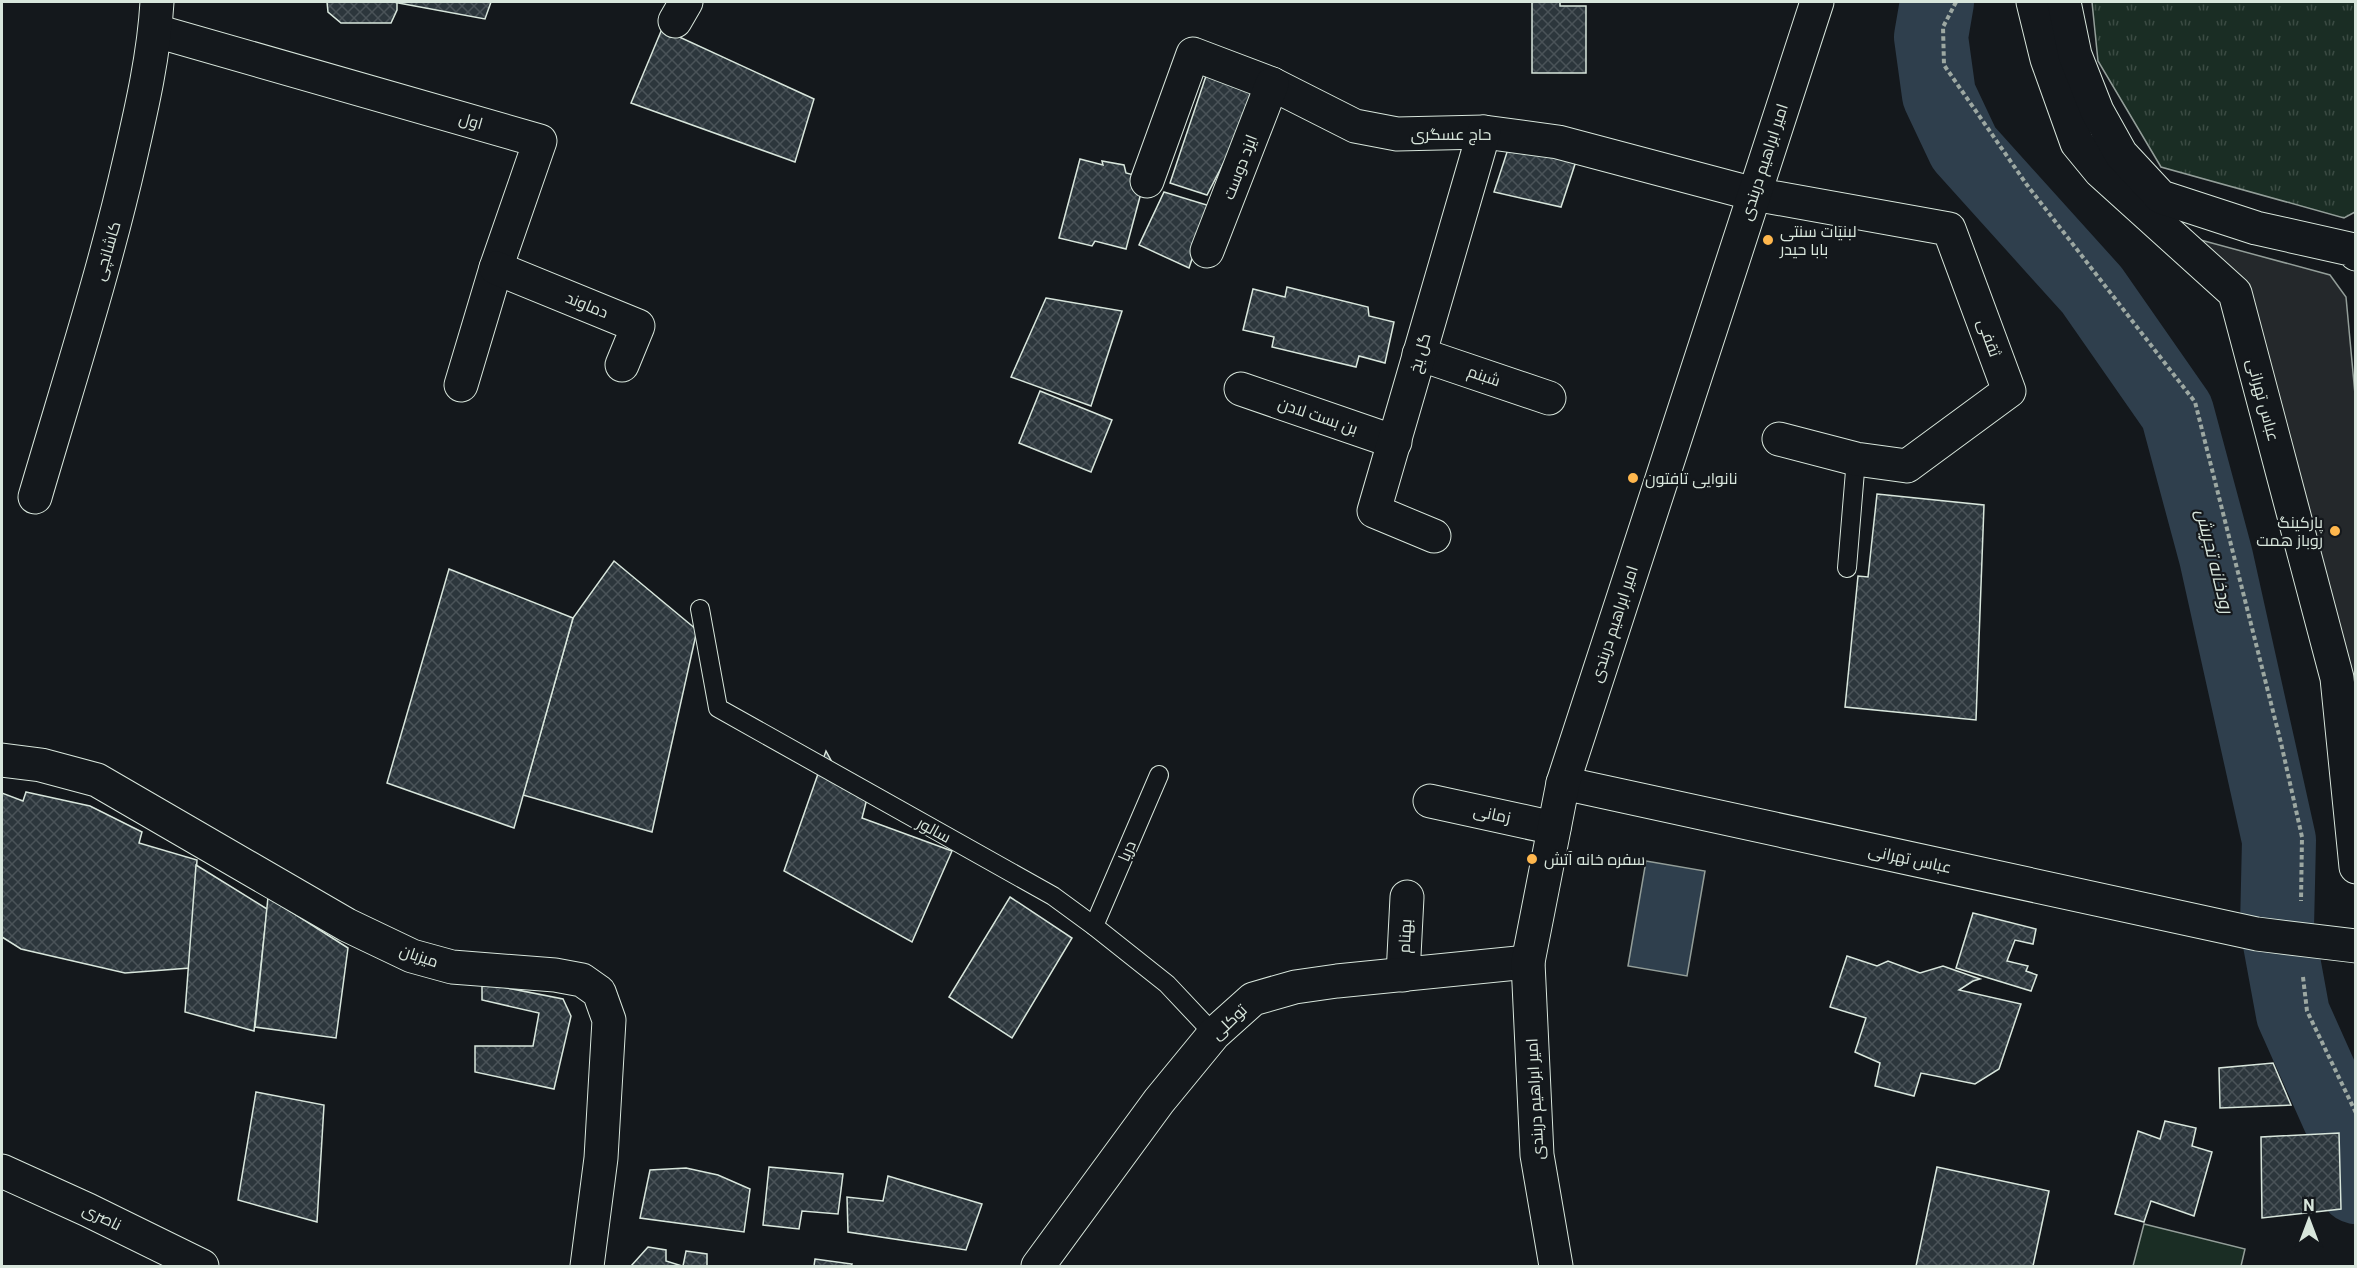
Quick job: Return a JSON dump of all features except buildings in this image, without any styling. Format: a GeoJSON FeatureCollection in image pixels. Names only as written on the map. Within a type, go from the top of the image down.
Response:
{"type":"FeatureCollection","features":[{"type":"Feature","properties":{"kind":"street","name":"امیر ابراهیم دربندی"},"geometry":{"type":"LineString","coordinates":[[1556,1266],[1537,1155],[1528,962],[1563,783],[1817,2]]}},
{"type":"Feature","properties":{"kind":"street","name":"عباس تهرانی"},"geometry":{"type":"LineString","coordinates":[[2033,2],[2047,59],[2077,143],[2100,171],[2235,292],[2337,678],[2355,867]]}},
{"type":"Feature","properties":{"kind":"street"},"geometry":{"type":"LineString","coordinates":[[2064,2],[2074,55],[2097,111],[2121,154],[2161,197],[2256,228],[2354,250],[2355,254]]}},
{"type":"Feature","properties":{"kind":"street","name":"اول"},"geometry":{"type":"LineString","coordinates":[[156,16],[540,141],[496,268],[460,386]]}},
{"type":"Feature","properties":{"kind":"street","name":"کاشانچی"},"geometry":{"type":"LineString","coordinates":[[35,496],[117,216],[136,132],[156,16]]}},
{"type":"Feature","properties":{"kind":"street","name":"حاج عسگری"},"geometry":{"type":"LineString","coordinates":[[1147,182],[1193,54],[1272,84],[1355,126],[1397,134],[1484,132],[1558,142],[1754,194]]}},
{"type":"Feature","properties":{"kind":"street","name":"ایزد دوست"},"geometry":{"type":"LineString","coordinates":[[1208,251],[1272,84]]}},
{"type":"Feature","properties":{"kind":"street","name":"گل یخ"},"geometry":{"type":"LineString","coordinates":[[1434,536],[1374,511],[1484,132]]}},
{"type":"Feature","properties":{"kind":"street","name":"ثقفی"},"geometry":{"type":"LineString","coordinates":[[1754,194],[1949,229],[2009,392],[1907,466],[1856,459],[1779,439]]}},
{"type":"Feature","properties":{"kind":"street","name":"دماوند"},"geometry":{"type":"LineString","coordinates":[[496,268],[638,326],[622,364]]}},
{"type":"Feature","properties":{"kind":"street","name":"شبنم"},"geometry":{"type":"LineString","coordinates":[[1419,354],[1549,398]]}},
{"type":"Feature","properties":{"kind":"street","name":"بن بست لادن"},"geometry":{"type":"LineString","coordinates":[[1241,389],[1395,442]]}},
{"type":"Feature","properties":{"kind":"street","name":"میزبان"},"geometry":{"type":"LineString","coordinates":[[2,760],[41,765],[97,780],[347,925],[412,956],[452,967],[555,975],[582,980],[599,992],[609,1020],[602,1158],[587,1266]]}},
{"type":"Feature","properties":{"kind":"street","name":"عباس تهرانی"},"geometry":{"type":"LineString","coordinates":[[1563,783],[2257,934],[2299,939]]}},
{"type":"Feature","properties":{"kind":"street","name":"زمانی"},"geometry":{"type":"LineString","coordinates":[[1430,801],[1554,828]]}},
{"type":"Feature","properties":{"kind":"street","name":"بهنام"},"geometry":{"type":"LineString","coordinates":[[1403,975],[1407,897]]}},
{"type":"Feature","properties":{"kind":"street"},"geometry":{"type":"LineString","coordinates":[[2299,939],[2355,946]]}},
{"type":"Feature","properties":{"kind":"street","name":"توکلی"},"geometry":{"type":"LineString","coordinates":[[1038,1266],[1159,1101],[1214,1034],[1253,999],[1295,987],[1528,962]]}},
{"type":"Feature","properties":{"kind":"street","name":"ناصری"},"geometry":{"type":"LineString","coordinates":[[2,1172],[88,1210],[202,1266]]}},
{"type":"Feature","properties":{"kind":"lane"},"geometry":{"type":"LineString","coordinates":[[1847,568],[1856,459]]}},
{"type":"Feature","properties":{"kind":"lane","name":"سالور"},"geometry":{"type":"LineString","coordinates":[[700,609],[718,708],[1053,896],[1095,926],[1167,984],[1214,1034]]}},
{"type":"Feature","properties":{"kind":"lane","name":"دریا"},"geometry":{"type":"LineString","coordinates":[[1095,926],[1159,775]]}},
{"type":"Feature","properties":{"kind":"path"},"geometry":{"type":"LineString","coordinates":[[1956,2],[1943,27],[1944,65],[2027,186],[2195,402],[2281,743],[2302,837],[2299,939],[2307,1011],[2355,1113]]}},
{"type":"Feature","properties":{"kind":"green space"},"geometry":{"type":"Polygon","coordinates":[[[2092,2],[2355,2],[2355,212],[2344,218],[2161,167],[2098,61],[2092,2]]]}},
{"type":"Feature","properties":{"kind":"green space"},"geometry":{"type":"Polygon","coordinates":[[[2144,1224],[2245,1249],[2241,1266],[2133,1266],[2144,1224]]]}},
{"type":"Feature","properties":{"kind":"shaded area","name":"پارکینگ روباز همت"},"geometry":{"type":"Polygon","coordinates":[[[2197,239],[2330,275],[2346,297],[2356,405],[2355,741],[2250,289],[2197,239]]]}},
{"type":"Feature","properties":{"kind":"water"},"geometry":{"type":"Polygon","coordinates":[[[1646,861],[1705,871],[1687,976],[1628,966],[1646,861]]]}},
{"type":"Feature","properties":{"kind":"waterway","name":"رودخانه تجریش"},"geometry":{"type":"LineString","coordinates":[[1937,2],[1931,37],[1939,95],[1964,148],[2092,290],[2177,412],[2216,557],[2279,840],[2277,927],[2293,1014],[2343,1126],[2356,1187]]}},
{"type":"Feature","properties":{"kind":"place","name":"لبنیات سنتی بابا حیدر"},"geometry":{"type":"Point","coordinates":[1768,240]}},
{"type":"Feature","properties":{"kind":"place","name":"نانوایی تافتون"},"geometry":{"type":"Point","coordinates":[1633,478]}},
{"type":"Feature","properties":{"kind":"place","name":"پارکینگ روباز همت"},"geometry":{"type":"Point","coordinates":[2335,531]}},
{"type":"Feature","properties":{"kind":"place","name":"سفره خانه آتش"},"geometry":{"type":"Point","coordinates":[1532,859]}}]}
